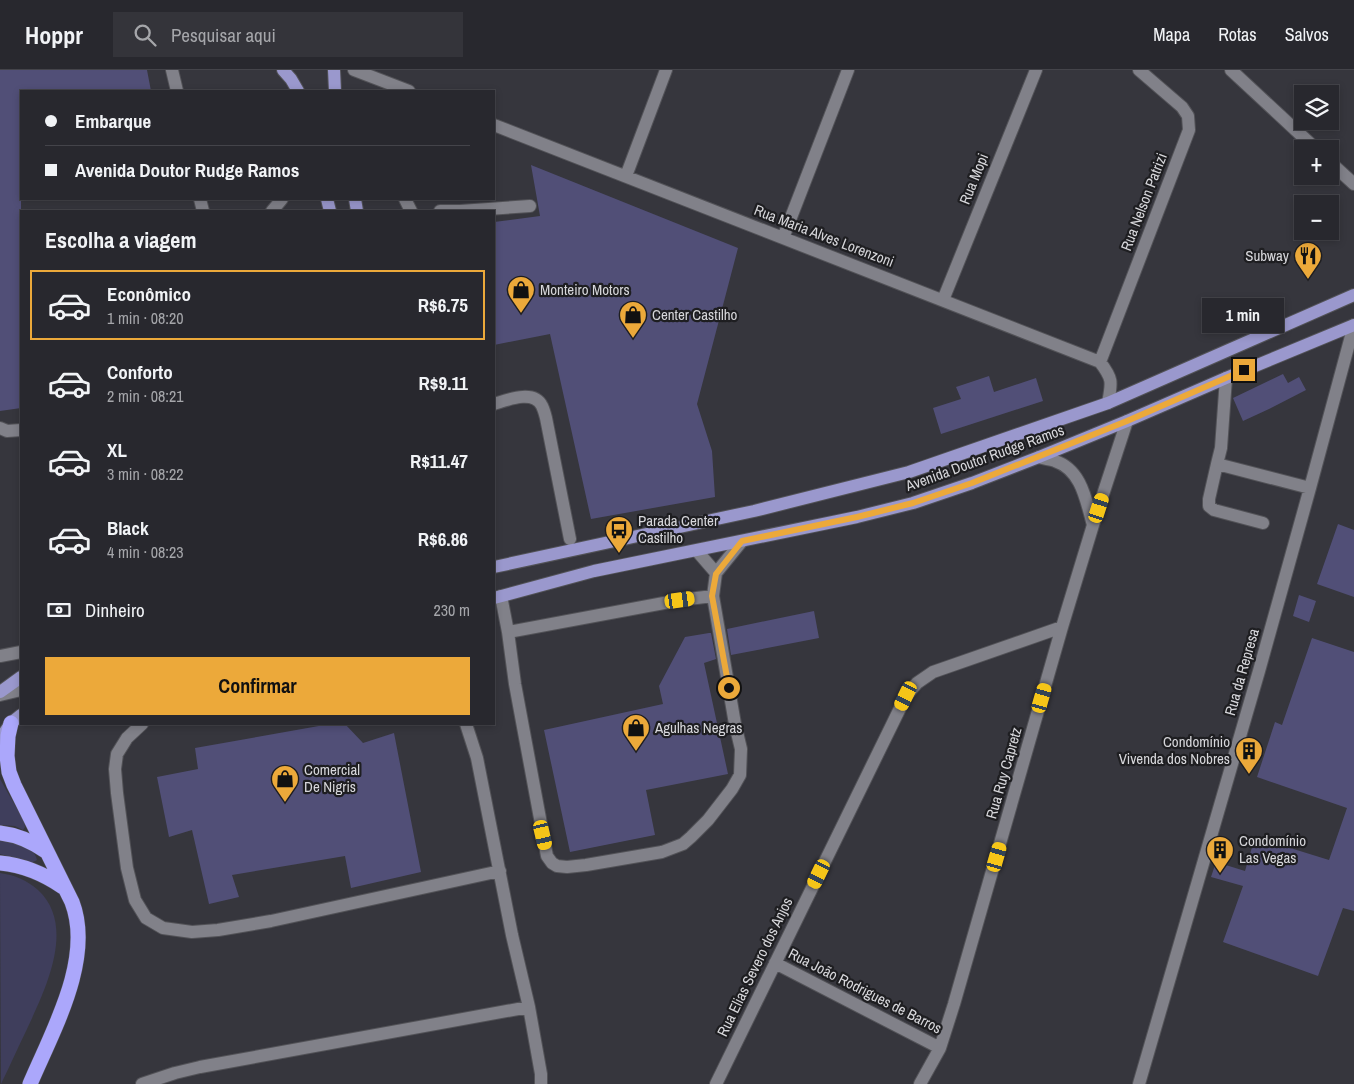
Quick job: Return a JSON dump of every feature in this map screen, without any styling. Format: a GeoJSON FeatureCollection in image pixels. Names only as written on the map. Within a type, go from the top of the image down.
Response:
{"type":"FeatureCollection","features":[{"type":"Feature","properties":{"kind":"highway"},"geometry":{"type":"LineString","coordinates":[[16,719],[7,748],[10,772],[19,797],[74,909],[78,928],[75,971],[62,1008],[30,1084]]}},
{"type":"Feature","properties":{"kind":"highway"},"geometry":{"type":"LineString","coordinates":[[0,833],[22,838],[47,852]]}},
{"type":"Feature","properties":{"kind":"highway"},"geometry":{"type":"LineString","coordinates":[[0,863],[35,872],[50,878],[63,887]]}},
{"type":"Feature","properties":{"kind":"main road"},"geometry":{"type":"LineString","coordinates":[[334,70],[335,90]]}},
{"type":"Feature","properties":{"kind":"main road"},"geometry":{"type":"LineString","coordinates":[[288,73],[297,90]]}},
{"type":"Feature","properties":{"kind":"main road","name":"Avenida Doutor Rudge Ramos"},"geometry":{"type":"LineString","coordinates":[[497,565],[754,511],[909,472],[1108,403],[1354,295]]}},
{"type":"Feature","properties":{"kind":"main road","name":"Avenida Doutor Rudge Ramos"},"geometry":{"type":"LineString","coordinates":[[498,597],[594,571],[857,517],[913,503],[1039,457],[1354,325]]}},
{"type":"Feature","properties":{"kind":"main road"},"geometry":{"type":"LineString","coordinates":[[0,693],[20,678]]}},
{"type":"Feature","properties":{"kind":"main road"},"geometry":{"type":"LineString","coordinates":[[0,739],[16,719]]}},
{"type":"Feature","properties":{"kind":"street"},"geometry":{"type":"LineString","coordinates":[[172,70],[177,90]]}},
{"type":"Feature","properties":{"kind":"street"},"geometry":{"type":"LineString","coordinates":[[354,70],[406,90]]}},
{"type":"Feature","properties":{"kind":"street"},"geometry":{"type":"LineString","coordinates":[[626,176],[666,70]]}},
{"type":"Feature","properties":{"kind":"street"},"geometry":{"type":"LineString","coordinates":[[783,238],[848,70]]}},
{"type":"Feature","properties":{"kind":"street","name":"Rua Mopi"},"geometry":{"type":"LineString","coordinates":[[942,300],[1036,70]]}},
{"type":"Feature","properties":{"kind":"street","name":"Rua Nelson Patrizi"},"geometry":{"type":"LineString","coordinates":[[1100,362],[1190,130],[1188,116],[1182,107],[1139,70]]}},
{"type":"Feature","properties":{"kind":"street"},"geometry":{"type":"LineString","coordinates":[[1231,70],[1306,140]]}},
{"type":"Feature","properties":{"kind":"street","name":"Rua Maria Alves Lorenzoni"},"geometry":{"type":"LineString","coordinates":[[495,124],[1100,362]]}},
{"type":"Feature","properties":{"kind":"street"},"geometry":{"type":"LineString","coordinates":[[1339,170],[1354,184]]}},
{"type":"Feature","properties":{"kind":"street"},"geometry":{"type":"LineString","coordinates":[[273,210],[281,200]]}},
{"type":"Feature","properties":{"kind":"street"},"geometry":{"type":"LineString","coordinates":[[474,210],[530,206]]}},
{"type":"Feature","properties":{"kind":"street","name":"Rua da Represa"},"geometry":{"type":"LineString","coordinates":[[1139,1084],[1260,670],[1354,325]]}},
{"type":"Feature","properties":{"kind":"street"},"geometry":{"type":"LineString","coordinates":[[1100,362],[1109,373],[1112,385],[1108,403]]}},
{"type":"Feature","properties":{"kind":"street"},"geometry":{"type":"LineString","coordinates":[[1226,378],[1221,448],[1209,506],[1214,510],[1263,523]]}},
{"type":"Feature","properties":{"kind":"street"},"geometry":{"type":"LineString","coordinates":[[495,403],[527,397],[535,399],[542,404],[570,539]]}},
{"type":"Feature","properties":{"kind":"street","name":"Rua Ruy Capretz"},"geometry":{"type":"LineString","coordinates":[[920,1084],[940,1048],[960,985],[1062,627],[1127,421]]}},
{"type":"Feature","properties":{"kind":"street"},"geometry":{"type":"LineString","coordinates":[[0,428],[8,431],[20,430]]}},
{"type":"Feature","properties":{"kind":"street"},"geometry":{"type":"LineString","coordinates":[[1039,457],[1056,461],[1070,469],[1081,483],[1093,525]]}},
{"type":"Feature","properties":{"kind":"street"},"geometry":{"type":"LineString","coordinates":[[1217,464],[1310,488]]}},
{"type":"Feature","properties":{"kind":"street"},"geometry":{"type":"LineString","coordinates":[[498,597],[508,632],[515,684],[548,856],[552,863],[557,866],[567,867],[596,864],[662,852],[682,844],[708,820],[740,775],[741,749],[712,596],[716,574],[742,541]]}},
{"type":"Feature","properties":{"kind":"street"},"geometry":{"type":"LineString","coordinates":[[696,551],[716,574]]}},
{"type":"Feature","properties":{"kind":"street"},"geometry":{"type":"LineString","coordinates":[[508,632],[680,600],[712,596]]}},
{"type":"Feature","properties":{"kind":"street","name":"Rua Elias Severo dos Anjos"},"geometry":{"type":"LineString","coordinates":[[716,1084],[906,696],[916,683],[934,672],[1062,627]]}},
{"type":"Feature","properties":{"kind":"street"},"geometry":{"type":"LineString","coordinates":[[0,656],[20,652]]}},
{"type":"Feature","properties":{"kind":"street"},"geometry":{"type":"LineString","coordinates":[[0,693],[20,690]]}},
{"type":"Feature","properties":{"kind":"street"},"geometry":{"type":"LineString","coordinates":[[141,725],[127,738],[117,754],[115,769],[117,794],[127,868],[135,900],[146,918],[163,928],[192,932],[272,922],[500,871]]}},
{"type":"Feature","properties":{"kind":"street"},"geometry":{"type":"LineString","coordinates":[[466,725],[477,758],[512,935],[529,1007],[541,1074],[541,1084]]}},
{"type":"Feature","properties":{"kind":"street","name":"Rua João Rodrigues de Barros"},"geometry":{"type":"LineString","coordinates":[[775,963],[940,1048]]}},
{"type":"Feature","properties":{"kind":"street"},"geometry":{"type":"LineString","coordinates":[[142,1084],[200,1067],[529,1007]]}},
{"type":"Feature","properties":{"kind":"shaded area"},"geometry":{"type":"Polygon","coordinates":[[[0,779],[24,821],[25,827],[23,830],[15,826],[0,825],[0,779]]]}},
{"type":"Feature","properties":{"kind":"shaded area"},"geometry":{"type":"Polygon","coordinates":[[[0,841],[28,847],[37,860],[31,863],[0,854],[0,841]]]}},
{"type":"Feature","properties":{"kind":"shaded area"},"geometry":{"type":"Polygon","coordinates":[[[0,873],[20,878],[38,890],[49,905],[55,921],[56,940],[54,958],[42,996],[1,1084],[0,873]]]}},
{"type":"Feature","properties":{"kind":"building"},"geometry":{"type":"Polygon","coordinates":[[[0,70],[147,70],[151,90],[20,90],[20,408],[0,411],[0,70]]]}},
{"type":"Feature","properties":{"kind":"building","name":"Center Castilho"},"geometry":{"type":"Polygon","coordinates":[[[531,165],[738,248],[697,404],[712,451],[715,497],[591,519],[550,334],[495,345],[495,222],[540,216],[531,165]]]}},
{"type":"Feature","properties":{"kind":"building"},"geometry":{"type":"Polygon","coordinates":[[[1283,374],[1288,383],[1299,377],[1306,390],[1243,421],[1233,398],[1283,374]]]}},
{"type":"Feature","properties":{"kind":"building"},"geometry":{"type":"Polygon","coordinates":[[[989,376],[994,392],[1036,378],[1043,401],[941,434],[933,408],[961,399],[956,387],[989,376]]]}},
{"type":"Feature","properties":{"kind":"building"},"geometry":{"type":"Polygon","coordinates":[[[1338,524],[1354,530],[1354,597],[1317,584],[1338,524]]]}},
{"type":"Feature","properties":{"kind":"building"},"geometry":{"type":"Polygon","coordinates":[[[1299,595],[1316,601],[1309,622],[1293,616],[1299,595]]]}},
{"type":"Feature","properties":{"kind":"building"},"geometry":{"type":"Polygon","coordinates":[[[814,611],[819,638],[731,655],[727,629],[814,611]]]}},
{"type":"Feature","properties":{"kind":"building","name":"Agulhas Negras"},"geometry":{"type":"Polygon","coordinates":[[[711,633],[716,659],[704,663],[728,774],[646,790],[655,835],[570,852],[544,730],[663,704],[659,686],[685,637],[711,633]]]}},
{"type":"Feature","properties":{"kind":"building"},"geometry":{"type":"Polygon","coordinates":[[[1312,638],[1354,652],[1354,911],[1343,908],[1318,976],[1223,942],[1243,886],[1211,877],[1216,862],[1245,871],[1255,837],[1329,860],[1347,808],[1257,777],[1275,722],[1282,725],[1312,638]]]}},
{"type":"Feature","properties":{"kind":"building","name":"Comercial De Nigris"},"geometry":{"type":"Polygon","coordinates":[[[324,725],[346,725],[363,743],[394,733],[421,872],[351,888],[345,856],[232,875],[239,897],[209,904],[192,830],[169,837],[157,777],[198,769],[195,748],[324,725]]]}},
{"type":"Feature","properties":{"kind":"place","name":"Subway"},"geometry":{"type":"Point","coordinates":[1308,280]}},
{"type":"Feature","properties":{"kind":"place","name":"Monteiro Motors"},"geometry":{"type":"Point","coordinates":[521,314]}},
{"type":"Feature","properties":{"kind":"place","name":"Center Castilho"},"geometry":{"type":"Point","coordinates":[633,339]}},
{"type":"Feature","properties":{"kind":"place","name":"Parada Center Castilho"},"geometry":{"type":"Point","coordinates":[619,554]}},
{"type":"Feature","properties":{"kind":"place","name":"Agulhas Negras"},"geometry":{"type":"Point","coordinates":[636,752]}},
{"type":"Feature","properties":{"kind":"place","name":"Condomínio Vivenda dos Nobres"},"geometry":{"type":"Point","coordinates":[1249,775]}},
{"type":"Feature","properties":{"kind":"place","name":"Comercial De Nigris"},"geometry":{"type":"Point","coordinates":[285,803]}},
{"type":"Feature","properties":{"kind":"place","name":"Condomínio Las Vegas"},"geometry":{"type":"Point","coordinates":[1220,874]}},
{"type":"Feature","properties":{"kind":"route"},"geometry":{"type":"LineString","coordinates":[[729,688],[712,596],[716,574],[742,541],[857,517],[913,503],[972,483],[1127,421],[1244,370]]}}]}
